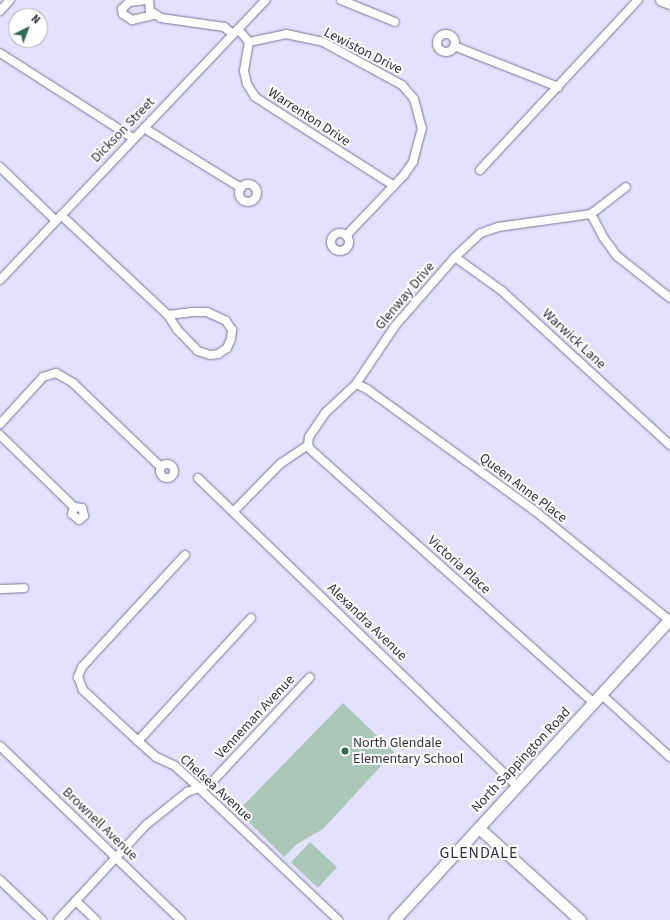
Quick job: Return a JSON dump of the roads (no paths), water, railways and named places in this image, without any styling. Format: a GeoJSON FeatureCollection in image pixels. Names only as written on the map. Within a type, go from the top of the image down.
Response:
{"type":"FeatureCollection","features":[{"type":"Feature","properties":{"kind":"main road"},"geometry":{"type":"LineString","coordinates":[[662,0],[670,3]]}},
{"type":"Feature","properties":{"kind":"street"},"geometry":{"type":"LineString","coordinates":[[0,11],[10,0]]}},
{"type":"Feature","properties":{"kind":"street"},"geometry":{"type":"LineString","coordinates":[[154,15],[150,11],[148,0],[129,2],[122,9],[122,14],[132,20],[154,15],[224,27],[235,31],[250,42]]}},
{"type":"Feature","properties":{"kind":"street","name":"Dickson Street"},"geometry":{"type":"LineString","coordinates":[[0,280],[133,138],[266,0]]}},
{"type":"Feature","properties":{"kind":"street"},"geometry":{"type":"LineString","coordinates":[[341,0],[395,22]]}},
{"type":"Feature","properties":{"kind":"street"},"geometry":{"type":"LineString","coordinates":[[480,170],[638,0]]}},
{"type":"Feature","properties":{"kind":"street","name":"Lewiston Drive"},"geometry":{"type":"LineString","coordinates":[[250,42],[286,34],[304,37],[341,51],[402,85],[414,99],[422,128],[413,162],[394,186],[346,236]]}},
{"type":"Feature","properties":{"kind":"street","name":"Warrenton Drive"},"geometry":{"type":"LineString","coordinates":[[250,42],[244,72],[247,84],[255,97],[394,186]]}},
{"type":"Feature","properties":{"kind":"street"},"geometry":{"type":"LineString","coordinates":[[454,46],[558,87]]}},
{"type":"Feature","properties":{"kind":"street"},"geometry":{"type":"LineString","coordinates":[[0,53],[133,138]]}},
{"type":"Feature","properties":{"kind":"street"},"geometry":{"type":"LineString","coordinates":[[144,128],[241,188]]}},
{"type":"Feature","properties":{"kind":"street"},"geometry":{"type":"LineString","coordinates":[[0,167],[168,315],[177,330],[198,351],[210,355],[218,354],[227,348],[232,339],[232,330],[216,314],[191,312],[168,315]]}},
{"type":"Feature","properties":{"kind":"street","name":"Glenway Drive"},"geometry":{"type":"LineString","coordinates":[[234,511],[280,464],[308,444],[309,437],[325,413],[356,384],[395,326],[455,257],[481,233],[490,228],[591,214],[626,187]]}},
{"type":"Feature","properties":{"kind":"street"},"geometry":{"type":"LineString","coordinates":[[591,214],[603,237],[617,256],[669,295]]}},
{"type":"Feature","properties":{"kind":"street","name":"Warwick Lane"},"geometry":{"type":"LineString","coordinates":[[455,257],[502,290],[670,445]]}},
{"type":"Feature","properties":{"kind":"street"},"geometry":{"type":"LineString","coordinates":[[0,424],[43,377],[56,373],[73,383],[161,467]]}},
{"type":"Feature","properties":{"kind":"street","name":"Queen Anne Place"},"geometry":{"type":"LineString","coordinates":[[356,384],[367,389],[535,511],[670,620]]}},
{"type":"Feature","properties":{"kind":"street"},"geometry":{"type":"LineString","coordinates":[[0,435],[74,507]]}},
{"type":"Feature","properties":{"kind":"street","name":"Victoria Place"},"geometry":{"type":"LineString","coordinates":[[308,444],[310,449],[594,703]]}},
{"type":"Feature","properties":{"kind":"street","name":"Alexandra Avenue"},"geometry":{"type":"LineString","coordinates":[[198,478],[518,786]]}},
{"type":"Feature","properties":{"kind":"street","name":"Chelsea Avenue"},"geometry":{"type":"LineString","coordinates":[[185,556],[82,667],[78,677],[83,690],[156,757],[174,766],[198,787],[338,920]]}},
{"type":"Feature","properties":{"kind":"street"},"geometry":{"type":"LineString","coordinates":[[0,589],[24,588]]}},
{"type":"Feature","properties":{"kind":"street"},"geometry":{"type":"LineString","coordinates":[[138,741],[251,618]]}},
{"type":"Feature","properties":{"kind":"street","name":"North Sappington Road"},"geometry":{"type":"LineString","coordinates":[[394,920],[670,620]]}},
{"type":"Feature","properties":{"kind":"street","name":"Venneman Avenue"},"geometry":{"type":"LineString","coordinates":[[58,920],[157,814],[198,787],[210,784],[310,677]]}},
{"type":"Feature","properties":{"kind":"street"},"geometry":{"type":"LineString","coordinates":[[602,695],[670,757]]}},
{"type":"Feature","properties":{"kind":"street","name":"Brownell Avenue"},"geometry":{"type":"LineString","coordinates":[[0,746],[182,920]]}},
{"type":"Feature","properties":{"kind":"street"},"geometry":{"type":"LineString","coordinates":[[479,828],[580,920]]}},
{"type":"Feature","properties":{"kind":"street"},"geometry":{"type":"LineString","coordinates":[[0,880],[42,920]]}},
{"type":"Feature","properties":{"kind":"street"},"geometry":{"type":"LineString","coordinates":[[76,901],[96,920]]}},
{"type":"Feature","properties":{"kind":"place","name":"North Glendale Elementary School"},"geometry":{"type":"Point","coordinates":[345,751]}},
{"type":"Feature","properties":{"kind":"district","name":"GLENDALE"},"geometry":{"type":"Point","coordinates":[479,853]}}]}
